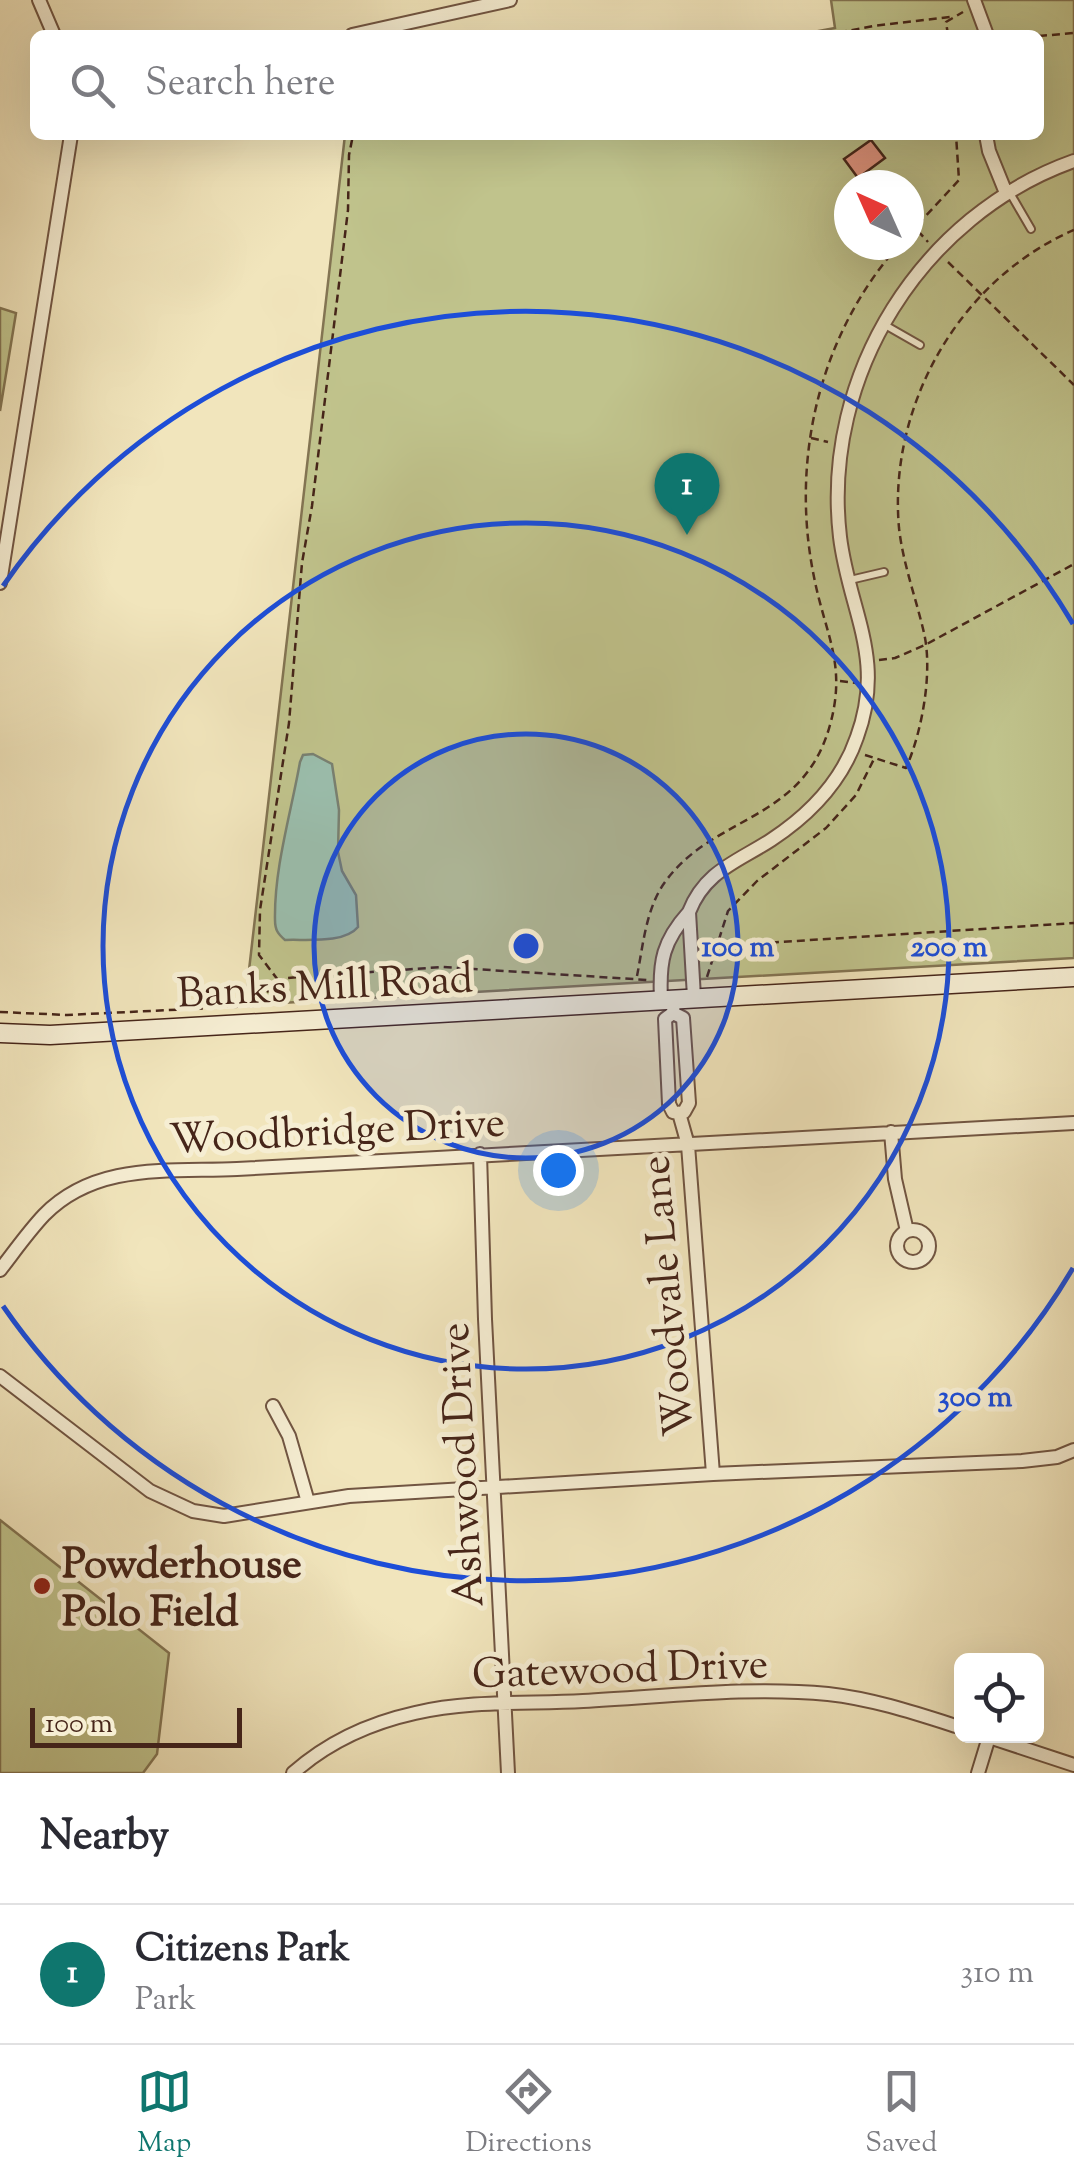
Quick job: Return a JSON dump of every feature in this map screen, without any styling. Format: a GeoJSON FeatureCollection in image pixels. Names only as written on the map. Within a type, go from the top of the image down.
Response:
{"type":"FeatureCollection","features":[{"type":"Feature","properties":{"kind":"street"},"geometry":{"type":"LineString","coordinates":[[39,0],[52,30]]}},
{"type":"Feature","properties":{"kind":"street"},"geometry":{"type":"LineString","coordinates":[[375,30],[510,0]]}},
{"type":"Feature","properties":{"kind":"street"},"geometry":{"type":"LineString","coordinates":[[975,3],[984,30]]}},
{"type":"Feature","properties":{"kind":"street"},"geometry":{"type":"LineString","coordinates":[[0,583],[70,140]]}},
{"type":"Feature","properties":{"kind":"street"},"geometry":{"type":"LineString","coordinates":[[987,140],[1007,192]]}},
{"type":"Feature","properties":{"kind":"street"},"geometry":{"type":"LineString","coordinates":[[667,998],[668,938],[701,887],[720,869],[805,814],[832,784],[863,721],[867,660],[838,518],[844,445],[862,371],[884,325],[904,290],[966,220],[1007,192],[1074,161]]}},
{"type":"Feature","properties":{"kind":"street"},"geometry":{"type":"LineString","coordinates":[[688,912],[694,990]]}},
{"type":"Feature","properties":{"kind":"street","name":"Banks Mill Road"},"geometry":{"type":"LineString","coordinates":[[0,1033],[50,1035],[667,998],[694,990],[1074,976]]}},
{"type":"Feature","properties":{"kind":"street","name":"Woodvale Lane"},"geometry":{"type":"LineString","coordinates":[[667,998],[668,1104],[679,1113],[688,1145],[713,1474]]}},
{"type":"Feature","properties":{"kind":"street","name":"Woodbridge Drive"},"geometry":{"type":"LineString","coordinates":[[0,1270],[60,1202],[88,1184],[118,1174],[1074,1123]]}},
{"type":"Feature","properties":{"kind":"street"},"geometry":{"type":"LineString","coordinates":[[891,1132],[894,1178],[907,1231]]}},
{"type":"Feature","properties":{"kind":"street","name":"Ashwood Drive"},"geometry":{"type":"LineString","coordinates":[[480,1154],[508,1773]]}},
{"type":"Feature","properties":{"kind":"street"},"geometry":{"type":"LineString","coordinates":[[0,1376],[150,1492],[178,1506],[208,1514],[240,1516],[308,1502],[494,1487],[1022,1460],[1057,1457],[1074,1450]]}},
{"type":"Feature","properties":{"kind":"street"},"geometry":{"type":"LineString","coordinates":[[273,1406],[290,1436],[308,1502]]}},
{"type":"Feature","properties":{"kind":"street","name":"Gatewood Drive"},"geometry":{"type":"LineString","coordinates":[[294,1773],[342,1739],[436,1708],[701,1694],[827,1694],[876,1702],[954,1726]]}},
{"type":"Feature","properties":{"kind":"street"},"geometry":{"type":"LineString","coordinates":[[978,1773],[986,1743]]}},
{"type":"Feature","properties":{"kind":"street"},"geometry":{"type":"LineString","coordinates":[[1009,1743],[1074,1765]]}},
{"type":"Feature","properties":{"kind":"lane"},"geometry":{"type":"LineString","coordinates":[[1007,192],[1031,230]]}},
{"type":"Feature","properties":{"kind":"lane"},"geometry":{"type":"LineString","coordinates":[[884,325],[920,345]]}},
{"type":"Feature","properties":{"kind":"lane"},"geometry":{"type":"LineString","coordinates":[[848,580],[884,572]]}},
{"type":"Feature","properties":{"kind":"path"},"geometry":{"type":"LineString","coordinates":[[947,30],[950,17],[975,3]]}},
{"type":"Feature","properties":{"kind":"path"},"geometry":{"type":"LineString","coordinates":[[854,30],[950,17]]}},
{"type":"Feature","properties":{"kind":"path"},"geometry":{"type":"LineString","coordinates":[[1044,36],[1074,33]]}},
{"type":"Feature","properties":{"kind":"path"},"geometry":{"type":"LineString","coordinates":[[279,982],[259,955],[260,910],[289,723],[302,564],[346,230],[352,140]]}},
{"type":"Feature","properties":{"kind":"path"},"geometry":{"type":"LineString","coordinates":[[924,218],[960,180],[956,140]]}},
{"type":"Feature","properties":{"kind":"path"},"geometry":{"type":"LineString","coordinates":[[852,750],[906,768],[924,714],[925,645],[900,531],[898,472],[910,416],[934,359],[981,295],[1042,246],[1074,230]]}},
{"type":"Feature","properties":{"kind":"path"},"geometry":{"type":"LineString","coordinates":[[924,237],[1074,385]]}},
{"type":"Feature","properties":{"kind":"path"},"geometry":{"type":"LineString","coordinates":[[636,978],[650,913],[662,885],[699,847],[778,803],[816,758],[825,738],[838,680],[814,578],[804,468],[819,390],[836,345],[864,291],[888,260]]}},
{"type":"Feature","properties":{"kind":"path"},"geometry":{"type":"LineString","coordinates":[[810,437],[844,445]]}},
{"type":"Feature","properties":{"kind":"path"},"geometry":{"type":"LineString","coordinates":[[867,660],[895,658],[925,645],[1074,564]]}},
{"type":"Feature","properties":{"kind":"path"},"geometry":{"type":"LineString","coordinates":[[838,680],[868,685]]}},
{"type":"Feature","properties":{"kind":"path"},"geometry":{"type":"LineString","coordinates":[[694,990],[704,983],[713,966],[728,911],[757,882],[826,828],[856,795],[874,759]]}},
{"type":"Feature","properties":{"kind":"path"},"geometry":{"type":"LineString","coordinates":[[718,946],[1074,923]]}},
{"type":"Feature","properties":{"kind":"path"},"geometry":{"type":"LineString","coordinates":[[0,1012],[67,1015],[253,1006],[287,978],[442,967],[636,978],[667,998]]}},
{"type":"Feature","properties":{"kind":"green space"},"geometry":{"type":"Polygon","coordinates":[[[831,0],[1074,0],[1074,958],[245,1005],[344,140],[1044,140],[1044,30],[824,30],[835,28],[831,0]]]}},
{"type":"Feature","properties":{"kind":"green space"},"geometry":{"type":"Polygon","coordinates":[[[0,308],[16,313],[0,411],[0,308]]]}},
{"type":"Feature","properties":{"kind":"green space","name":"Powderhouse Polo Field"},"geometry":{"type":"Polygon","coordinates":[[[0,1520],[169,1653],[157,1754],[143,1773],[0,1773],[0,1520]]]}},
{"type":"Feature","properties":{"kind":"shaded area"},"geometry":{"type":"Polygon","coordinates":[[[313,754],[332,764],[339,810],[338,852],[342,871],[356,895],[358,927],[334,938],[285,940],[275,923],[280,861],[300,762],[303,755],[313,754]]]}},
{"type":"Feature","properties":{"kind":"building"},"geometry":{"type":"Polygon","coordinates":[[[871,140],[885,158],[869,170],[852,170],[844,159],[871,140]]]}},
{"type":"Feature","properties":{"kind":"place","name":"Citizens Park"},"geometry":{"type":"Point","coordinates":[687,535]}},
{"type":"Feature","properties":{"kind":"place","name":"Powderhouse Polo Field"},"geometry":{"type":"Point","coordinates":[42,1586]}}]}
